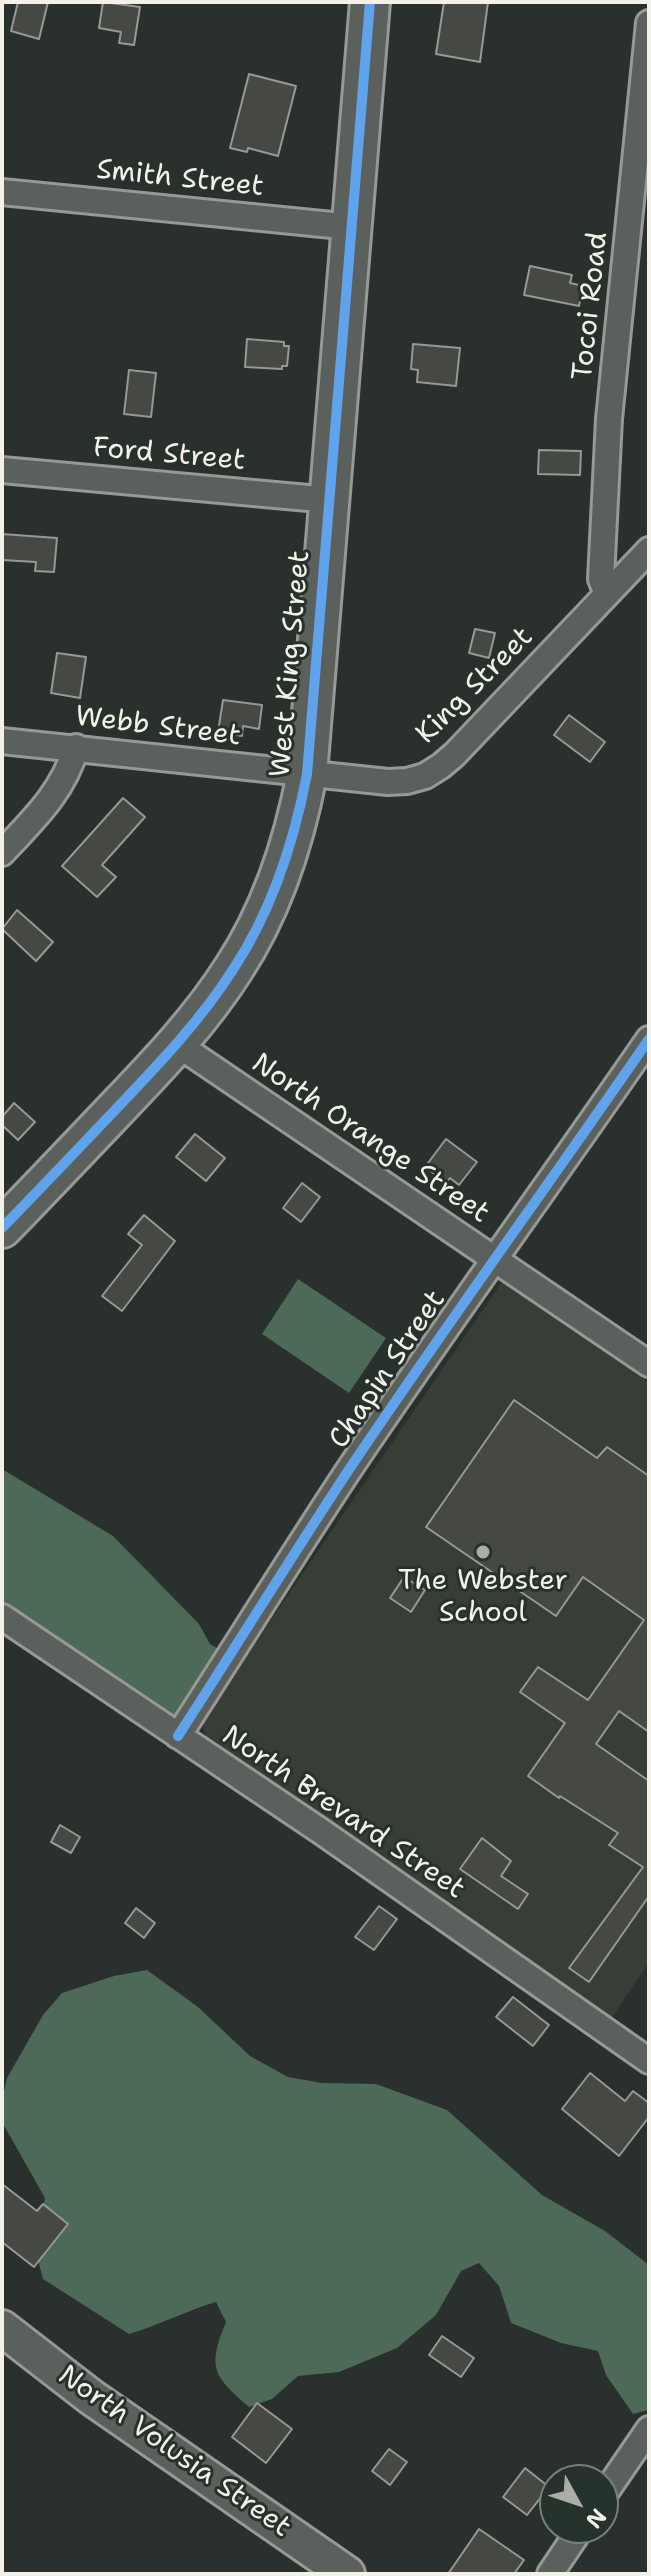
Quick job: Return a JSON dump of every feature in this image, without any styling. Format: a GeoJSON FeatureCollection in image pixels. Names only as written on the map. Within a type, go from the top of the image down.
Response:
{"type":"FeatureCollection","features":[{"type":"Feature","properties":{"kind":"main road","name":"West King Street"},"geometry":{"type":"LineString","coordinates":[[2,1228],[177,1044],[207,1008],[236,966],[260,921],[289,849],[307,774],[370,2]]}},
{"type":"Feature","properties":{"kind":"main road","name":"North Volusia Street"},"geometry":{"type":"LineString","coordinates":[[2,2328],[91,2397],[347,2574]]}},
{"type":"Feature","properties":{"kind":"street","name":"Tocoi Road"},"geometry":{"type":"LineString","coordinates":[[607,594],[601,579],[609,419],[649,23]]}},
{"type":"Feature","properties":{"kind":"street","name":"Smith Street"},"geometry":{"type":"LineString","coordinates":[[2,192],[352,227]]}},
{"type":"Feature","properties":{"kind":"street","name":"Ford Street"},"geometry":{"type":"LineString","coordinates":[[2,470],[330,500]]}},
{"type":"Feature","properties":{"kind":"street","name":"King Street"},"geometry":{"type":"LineString","coordinates":[[307,774],[407,781],[425,776],[441,766],[649,550]]}},
{"type":"Feature","properties":{"kind":"street","name":"Webb Street"},"geometry":{"type":"LineString","coordinates":[[2,741],[307,774]]}},
{"type":"Feature","properties":{"kind":"street"},"geometry":{"type":"LineString","coordinates":[[2,853],[60,786],[70,768],[76,747]]}},
{"type":"Feature","properties":{"kind":"street","name":"Chapin Street"},"geometry":{"type":"LineString","coordinates":[[178,1736],[347,1473],[649,1039]]}},
{"type":"Feature","properties":{"kind":"street","name":"North Orange Street"},"geometry":{"type":"LineString","coordinates":[[177,1044],[649,1364]]}},
{"type":"Feature","properties":{"kind":"street","name":"North Brevard Street"},"geometry":{"type":"LineString","coordinates":[[2,1617],[322,1832],[649,2061]]}},
{"type":"Feature","properties":{"kind":"street"},"geometry":{"type":"LineString","coordinates":[[619,2473],[649,2429]]}},
{"type":"Feature","properties":{"kind":"street"},"geometry":{"type":"LineString","coordinates":[[550,2574],[570,2544]]}},
{"type":"Feature","properties":{"kind":"shaded area","name":"The Webster School"},"geometry":{"type":"Polygon","coordinates":[[[502,1282],[649,1383],[649,1962],[611,2019],[209,1744],[201,1722],[502,1282]]]}},
{"type":"Feature","properties":{"kind":"green space"},"geometry":{"type":"Polygon","coordinates":[[[298,1279],[386,1338],[349,1393],[262,1334],[298,1279]]]}},
{"type":"Feature","properties":{"kind":"green space"},"geometry":{"type":"Polygon","coordinates":[[[2,1469],[113,1536],[199,1624],[210,1644],[220,1650],[174,1721],[2,1602],[2,1469]]]}},
{"type":"Feature","properties":{"kind":"green space"},"geometry":{"type":"Polygon","coordinates":[[[147,1970],[198,2007],[250,2056],[288,2077],[322,2083],[376,2084],[447,2110],[542,2195],[605,2231],[649,2265],[648,2410],[633,2414],[606,2375],[598,2351],[561,2343],[511,2323],[499,2286],[479,2263],[461,2271],[436,2315],[397,2348],[339,2372],[298,2376],[272,2399],[249,2407],[221,2379],[217,2370],[217,2350],[226,2322],[216,2302],[129,2334],[43,2279],[34,2244],[45,2198],[2,2122],[2,2100],[7,2078],[43,2015],[62,1993],[114,1976],[147,1970]]]}},
{"type":"Feature","properties":{"kind":"building"},"geometry":{"type":"Polygon","coordinates":[[[18,2],[48,2],[39,39],[11,31],[18,2]]]}},
{"type":"Feature","properties":{"kind":"building"},"geometry":{"type":"Polygon","coordinates":[[[103,2],[140,7],[134,45],[119,43],[121,32],[99,28],[103,2]]]}},
{"type":"Feature","properties":{"kind":"building"},"geometry":{"type":"Polygon","coordinates":[[[444,2],[488,2],[480,62],[436,54],[444,2]]]}},
{"type":"Feature","properties":{"kind":"building"},"geometry":{"type":"Polygon","coordinates":[[[249,74],[296,86],[278,156],[248,148],[247,152],[230,148],[249,74]]]}},
{"type":"Feature","properties":{"kind":"building"},"geometry":{"type":"Polygon","coordinates":[[[530,266],[572,275],[570,283],[583,286],[579,306],[524,295],[530,266]]]}},
{"type":"Feature","properties":{"kind":"building"},"geometry":{"type":"Polygon","coordinates":[[[247,339],[284,342],[284,346],[289,346],[287,366],[282,366],[282,369],[245,367],[247,339]]]}},
{"type":"Feature","properties":{"kind":"building"},"geometry":{"type":"Polygon","coordinates":[[[413,344],[460,348],[456,386],[417,382],[418,370],[411,369],[413,344]]]}},
{"type":"Feature","properties":{"kind":"building"},"geometry":{"type":"Polygon","coordinates":[[[129,370],[156,373],[151,417],[124,414],[129,370]]]}},
{"type":"Feature","properties":{"kind":"building"},"geometry":{"type":"Polygon","coordinates":[[[539,450],[581,451],[580,475],[538,474],[539,450]]]}},
{"type":"Feature","properties":{"kind":"building"},"geometry":{"type":"Polygon","coordinates":[[[2,534],[57,538],[54,572],[35,571],[36,562],[2,560],[2,534]]]}},
{"type":"Feature","properties":{"kind":"building"},"geometry":{"type":"Polygon","coordinates":[[[475,629],[495,633],[489,658],[469,653],[475,629]]]}},
{"type":"Feature","properties":{"kind":"building"},"geometry":{"type":"Polygon","coordinates":[[[57,653],[86,657],[80,698],[51,693],[57,653]]]}},
{"type":"Feature","properties":{"kind":"building"},"geometry":{"type":"Polygon","coordinates":[[[223,700],[262,705],[259,729],[243,726],[242,736],[218,732],[223,700]]]}},
{"type":"Feature","properties":{"kind":"building"},"geometry":{"type":"Polygon","coordinates":[[[569,715],[605,742],[590,762],[554,735],[569,715]]]}},
{"type":"Feature","properties":{"kind":"building"},"geometry":{"type":"Polygon","coordinates":[[[123,798],[145,817],[102,865],[116,877],[97,897],[62,866],[123,798]]]}},
{"type":"Feature","properties":{"kind":"building"},"geometry":{"type":"Polygon","coordinates":[[[17,910],[53,942],[36,961],[2,929],[17,910]]]}},
{"type":"Feature","properties":{"kind":"building"},"geometry":{"type":"Polygon","coordinates":[[[14,1103],[35,1122],[18,1140],[2,1125],[2,1117],[14,1103]]]}},
{"type":"Feature","properties":{"kind":"building"},"geometry":{"type":"Polygon","coordinates":[[[195,1134],[225,1158],[206,1181],[176,1157],[195,1134]]]}},
{"type":"Feature","properties":{"kind":"building"},"geometry":{"type":"Polygon","coordinates":[[[446,1139],[477,1162],[459,1185],[450,1178],[446,1183],[425,1167],[446,1139]]]}},
{"type":"Feature","properties":{"kind":"building"},"geometry":{"type":"Polygon","coordinates":[[[302,1183],[320,1197],[301,1222],[283,1208],[302,1183]]]}},
{"type":"Feature","properties":{"kind":"building"},"geometry":{"type":"Polygon","coordinates":[[[144,1215],[175,1241],[122,1311],[102,1296],[142,1245],[128,1234],[144,1215]]]}},
{"type":"Feature","properties":{"kind":"building"},"geometry":{"type":"Polygon","coordinates":[[[514,1400],[597,1458],[607,1447],[649,1476],[649,1732],[619,1711],[596,1744],[649,1781],[649,1896],[589,1982],[569,1968],[643,1867],[609,1845],[618,1833],[528,1776],[565,1723],[520,1692],[538,1667],[588,1700],[644,1620],[583,1577],[556,1616],[426,1527],[514,1400]]]}},
{"type":"Feature","properties":{"kind":"building"},"geometry":{"type":"Polygon","coordinates":[[[404,1577],[425,1590],[411,1612],[390,1598],[404,1577]]]}},
{"type":"Feature","properties":{"kind":"building"},"geometry":{"type":"Polygon","coordinates":[[[60,1825],[80,1837],[71,1853],[51,1842],[60,1825]]]}},
{"type":"Feature","properties":{"kind":"building"},"geometry":{"type":"Polygon","coordinates":[[[482,1838],[511,1861],[501,1876],[528,1894],[518,1909],[460,1869],[482,1838]]]}},
{"type":"Feature","properties":{"kind":"building"},"geometry":{"type":"Polygon","coordinates":[[[379,1906],[397,1919],[374,1950],[355,1937],[379,1906]]]}},
{"type":"Feature","properties":{"kind":"building"},"geometry":{"type":"Polygon","coordinates":[[[136,1908],[155,1923],[144,1938],[125,1923],[136,1908]]]}},
{"type":"Feature","properties":{"kind":"building"},"geometry":{"type":"Polygon","coordinates":[[[513,1997],[549,2025],[533,2046],[496,2017],[513,1997]]]}},
{"type":"Feature","properties":{"kind":"building"},"geometry":{"type":"Polygon","coordinates":[[[590,2073],[625,2101],[633,2091],[649,2103],[649,2117],[619,2156],[562,2109],[590,2073]]]}},
{"type":"Feature","properties":{"kind":"building"},"geometry":{"type":"Polygon","coordinates":[[[2,2184],[37,2211],[43,2204],[68,2224],[34,2267],[2,2242],[2,2184]]]}},
{"type":"Feature","properties":{"kind":"building"},"geometry":{"type":"Polygon","coordinates":[[[442,2336],[474,2358],[461,2377],[429,2355],[442,2336]]]}},
{"type":"Feature","properties":{"kind":"building"},"geometry":{"type":"Polygon","coordinates":[[[257,2403],[292,2429],[266,2463],[232,2437],[257,2403]]]}},
{"type":"Feature","properties":{"kind":"building"},"geometry":{"type":"Polygon","coordinates":[[[389,2449],[407,2462],[390,2485],[372,2471],[389,2449]]]}},
{"type":"Feature","properties":{"kind":"building"},"geometry":{"type":"Polygon","coordinates":[[[525,2468],[539,2479],[539,2500],[527,2515],[503,2497],[525,2468]]]}},
{"type":"Feature","properties":{"kind":"building"},"geometry":{"type":"Polygon","coordinates":[[[479,2529],[524,2560],[514,2574],[448,2574],[479,2529]]]}},
{"type":"Feature","properties":{"kind":"cycle path"},"geometry":{"type":"LineString","coordinates":[[2,1228],[148,1075],[208,1006],[260,923],[288,850],[307,774],[370,2]]}},
{"type":"Feature","properties":{"kind":"cycle path"},"geometry":{"type":"LineString","coordinates":[[178,1736],[348,1471],[649,1039]]}},
{"type":"Feature","properties":{"kind":"place","name":"The Webster School"},"geometry":{"type":"Point","coordinates":[483,1552]}}]}
